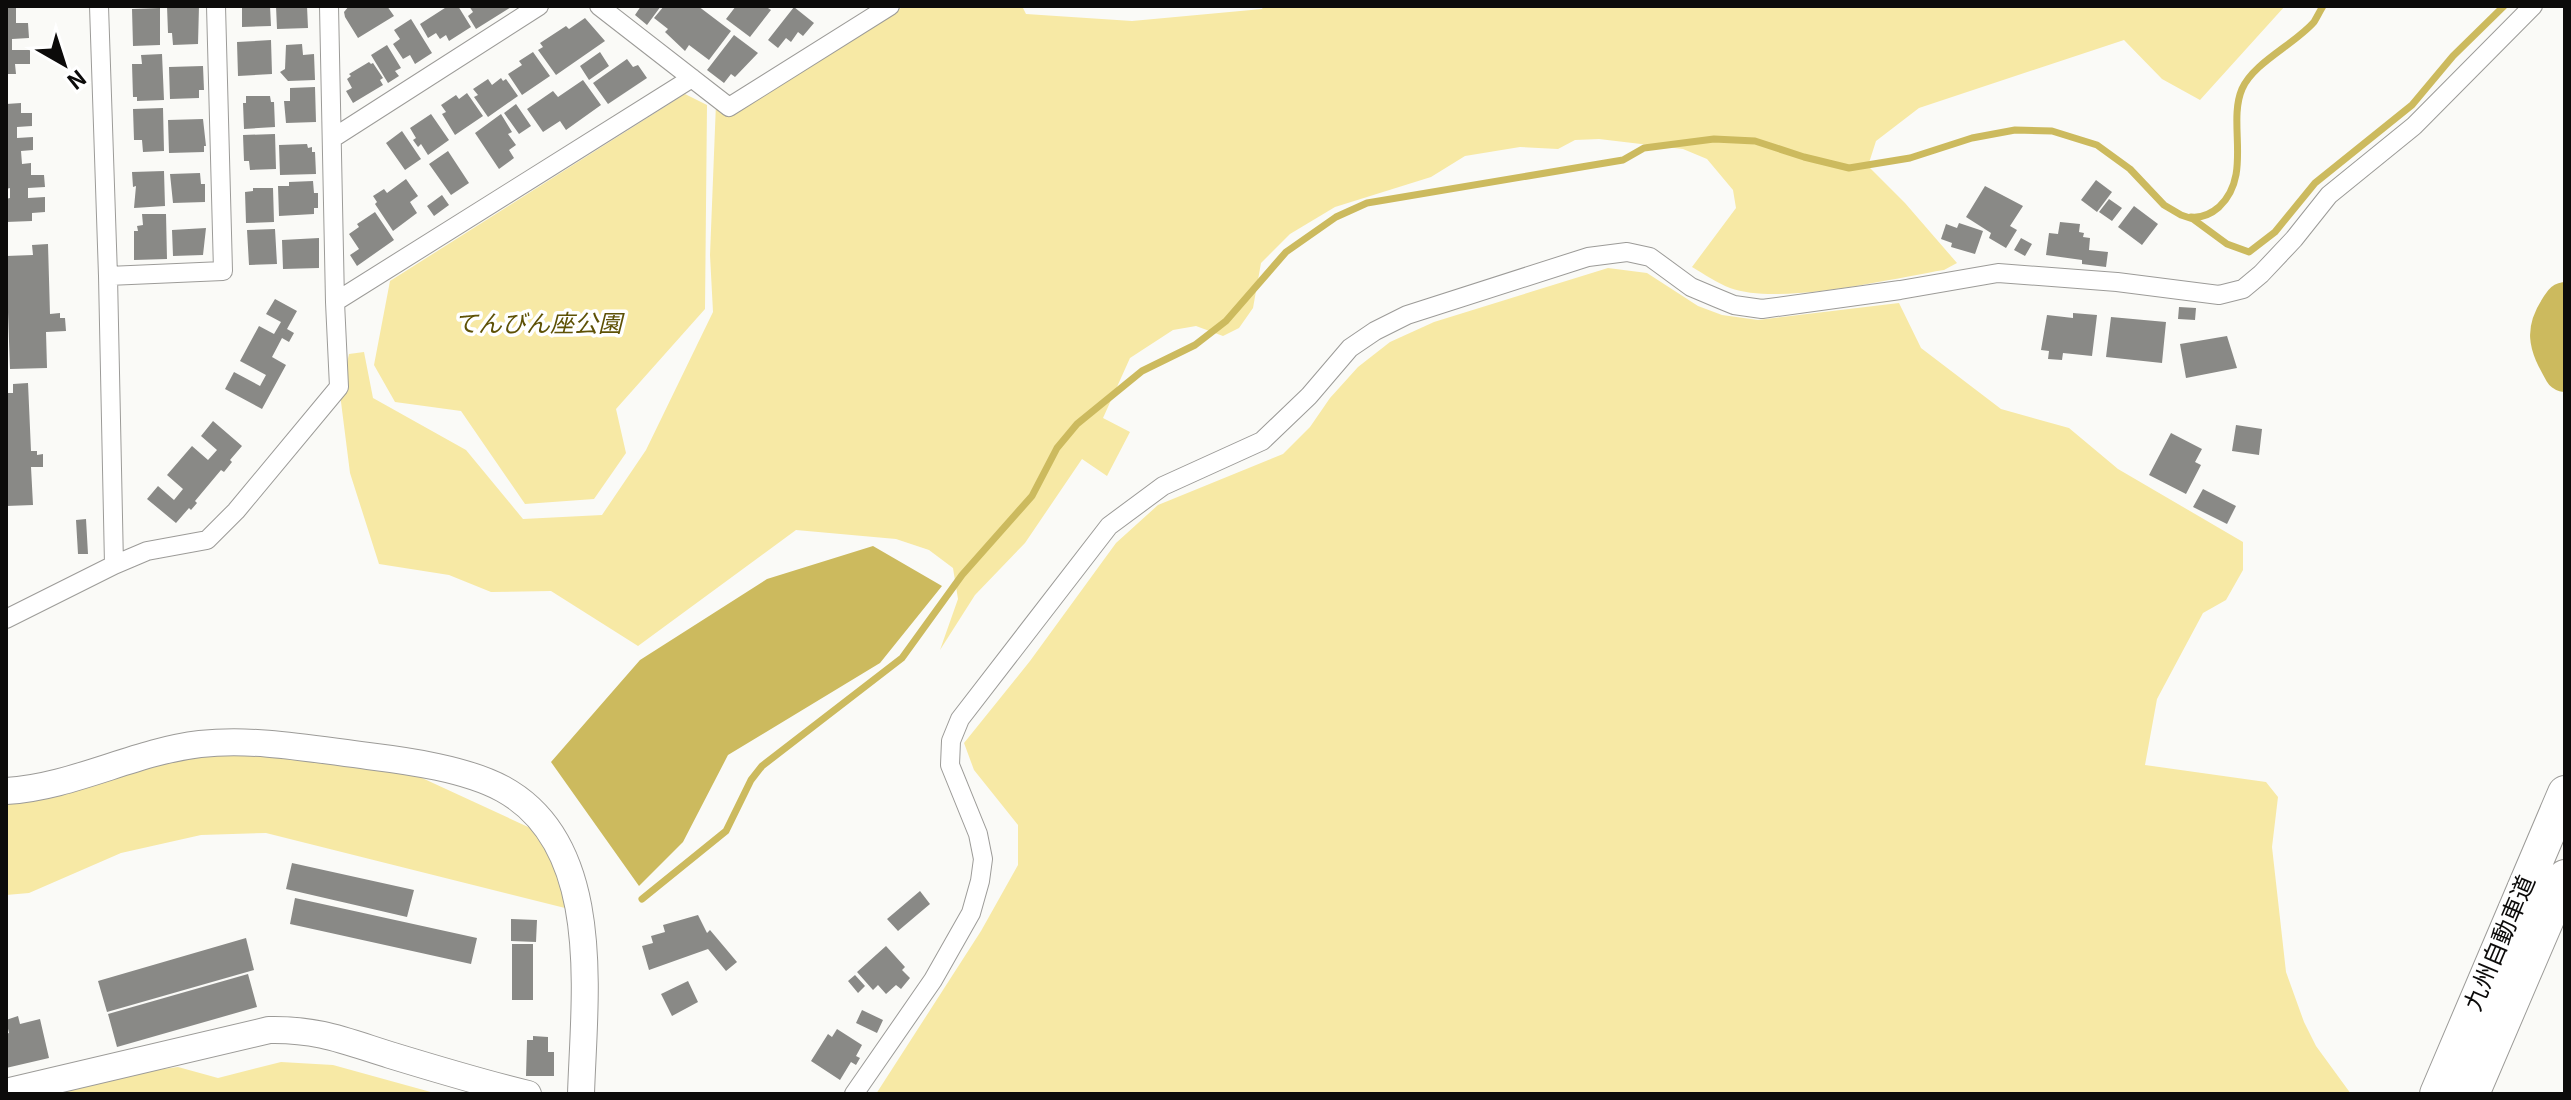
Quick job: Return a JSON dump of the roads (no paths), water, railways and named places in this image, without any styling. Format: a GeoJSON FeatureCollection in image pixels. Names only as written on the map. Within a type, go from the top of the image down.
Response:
{"type":"FeatureCollection","features":[{"type":"Feature","properties":{"kind":"highway","name":"九州自動車道"},"geometry":{"type":"LineString","coordinates":[[2437,1094],[2565,793]]}},
{"type":"Feature","properties":{"kind":"highway","name":"九州自動車道"},"geometry":{"type":"LineString","coordinates":[[2472,1094],[2565,877]]}},
{"type":"Feature","properties":{"kind":"street"},"geometry":{"type":"LineString","coordinates":[[99,6],[114,565]]}},
{"type":"Feature","properties":{"kind":"street"},"geometry":{"type":"LineString","coordinates":[[108,276],[223,271],[216,6]]}},
{"type":"Feature","properties":{"kind":"street"},"geometry":{"type":"LineString","coordinates":[[6,619],[147,551],[207,540],[236,511],[339,387],[329,6]]}},
{"type":"Feature","properties":{"kind":"street"},"geometry":{"type":"LineString","coordinates":[[333,138],[539,6]]}},
{"type":"Feature","properties":{"kind":"street"},"geometry":{"type":"LineString","coordinates":[[599,6],[729,107],[890,6]]}},
{"type":"Feature","properties":{"kind":"street"},"geometry":{"type":"LineString","coordinates":[[854,1094],[933,980],[971,913],[983,859],[978,834],[950,765],[951,741],[960,719],[1109,526],[1163,486],[1262,441],[1309,396],[1350,348],[1375,331],[1407,315],[1497,285],[1588,257],[1627,252],[1650,257],[1691,287],[1717,298],[1734,305],[1762,309],[1998,273],[2070,277],[2219,295],[2243,289],[2294,239],[2329,195],[2414,126],[2533,6]]}},
{"type":"Feature","properties":{"kind":"street"},"geometry":{"type":"LineString","coordinates":[[335,302],[692,78]]}},
{"type":"Feature","properties":{"kind":"street"},"geometry":{"type":"LineString","coordinates":[[6,791],[25,790],[136,758],[199,744],[256,741],[397,759],[461,773],[502,788],[525,805],[546,829],[573,880],[582,920],[584,961],[581,1094]]}},
{"type":"Feature","properties":{"kind":"street"},"geometry":{"type":"LineString","coordinates":[[6,1092],[269,1030],[301,1030],[528,1094]]}},
{"type":"Feature","properties":{"kind":"waterway"},"geometry":{"type":"LineString","coordinates":[[2191,217],[2202,216],[2219,207],[2235,180],[2238,103],[2247,80],[2306,30],[2323,6]]}},
{"type":"Feature","properties":{"kind":"waterway"},"geometry":{"type":"LineString","coordinates":[[642,899],[726,831],[751,780],[762,766],[902,658],[962,575],[1032,496],[1057,448],[1077,424],[1142,371],[1195,345],[1226,321],[1286,252],[1336,217],[1367,203],[1623,160],[1644,148],[1714,139],[1755,141],[1849,168],[1910,158],[1972,138],[2015,130],[2052,131],[2097,145],[2130,169],[2164,205],[2193,219],[2227,244],[2249,252],[2275,232],[2315,183],[2412,105],[2453,56],[2504,6]]}},
{"type":"Feature","properties":{"kind":"waterway"},"geometry":{"type":"LineString","coordinates":[[2565,303],[2554,321],[2551,337],[2565,371]]}},
{"type":"Feature","properties":{"kind":"park label","name":"てんびん座公園"},"geometry":{"type":"Point","coordinates":[538,324]}}]}
